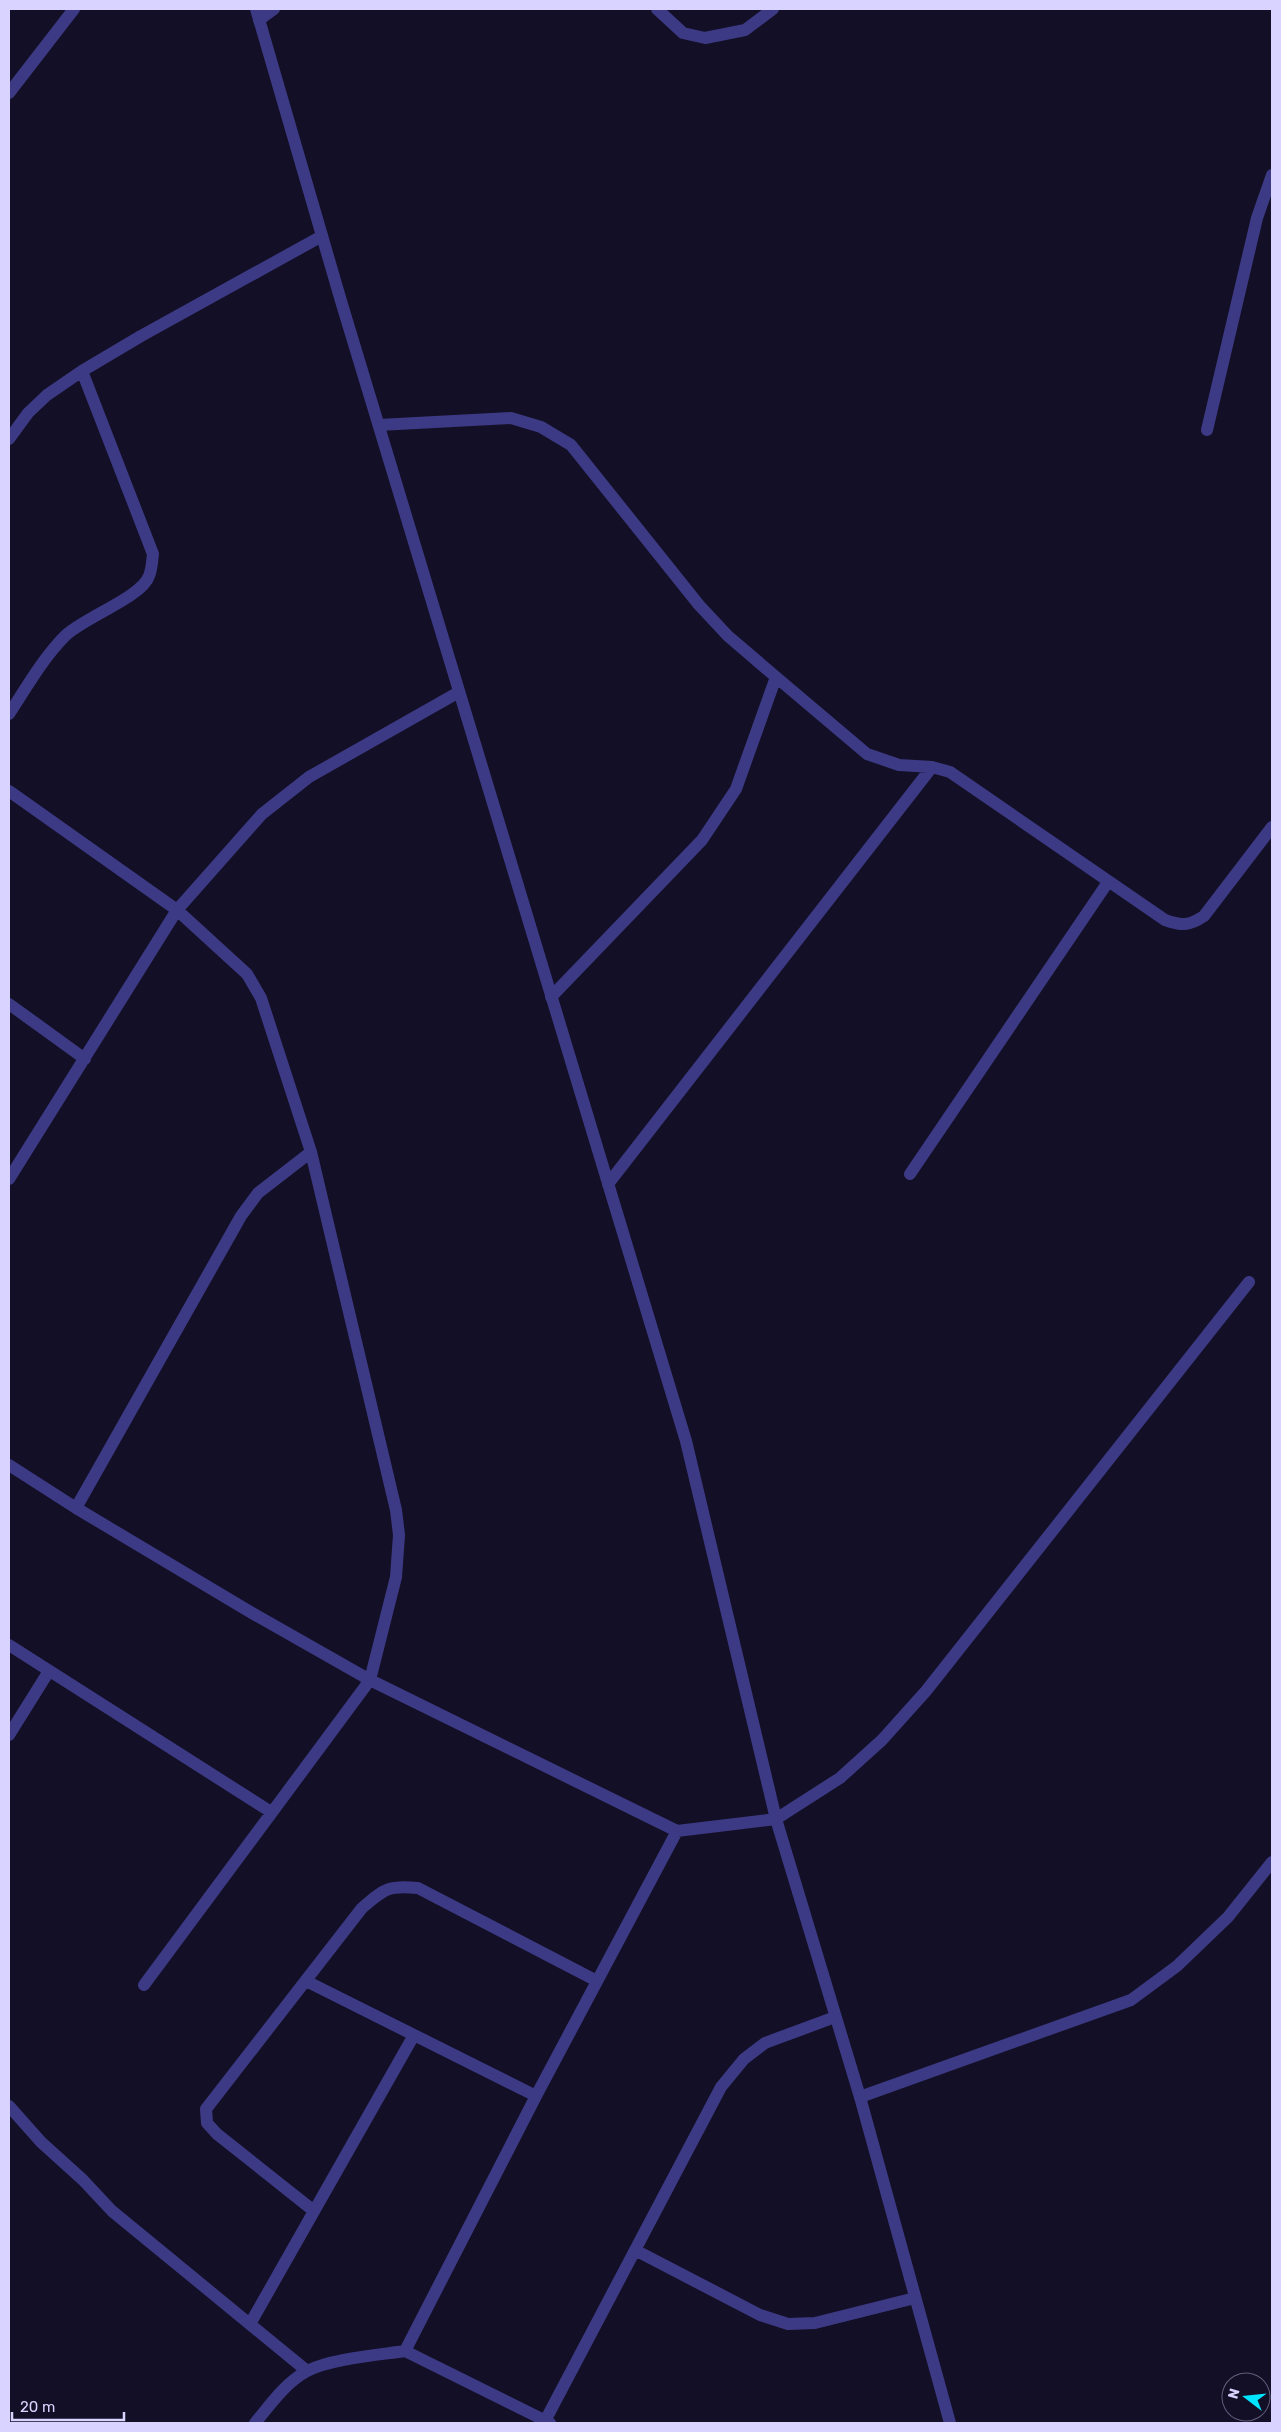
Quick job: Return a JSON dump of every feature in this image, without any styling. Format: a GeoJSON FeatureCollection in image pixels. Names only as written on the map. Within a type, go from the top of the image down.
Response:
{"type":"FeatureCollection","features":[{"type":"Feature","properties":{"kind":"street"},"geometry":{"type":"LineString","coordinates":[[9,93],[74,9]]}},
{"type":"Feature","properties":{"kind":"street"},"geometry":{"type":"LineString","coordinates":[[274,9],[257,14],[459,692],[686,1441],[776,1819],[860,2097],[950,2423]]}},
{"type":"Feature","properties":{"kind":"street"},"geometry":{"type":"LineString","coordinates":[[656,9],[683,33],[705,38],[746,30],[773,9]]}},
{"type":"Feature","properties":{"kind":"street"},"geometry":{"type":"LineString","coordinates":[[1207,430],[1257,218],[1272,175]]}},
{"type":"Feature","properties":{"kind":"street"},"geometry":{"type":"LineString","coordinates":[[9,439],[28,413],[47,395],[82,371],[140,336],[322,236]]}},
{"type":"Feature","properties":{"kind":"street"},"geometry":{"type":"LineString","coordinates":[[9,714],[47,657],[66,635],[83,622],[133,594],[149,578],[153,554],[82,371]]}},
{"type":"Feature","properties":{"kind":"street"},"geometry":{"type":"LineString","coordinates":[[379,425],[512,418],[541,427],[571,444],[699,605],[728,636],[867,754],[899,765],[932,767],[950,772],[1165,920],[1180,926],[1191,925],[1204,916],[1272,827]]}},
{"type":"Feature","properties":{"kind":"street"},"geometry":{"type":"LineString","coordinates":[[551,997],[702,840],[722,813],[736,789],[776,677]]}},
{"type":"Feature","properties":{"kind":"street"},"geometry":{"type":"LineString","coordinates":[[9,1178],[85,1059],[176,910],[262,814],[309,777],[459,692]]}},
{"type":"Feature","properties":{"kind":"street"},"geometry":{"type":"LineString","coordinates":[[608,1184],[932,767]]}},
{"type":"Feature","properties":{"kind":"street"},"geometry":{"type":"LineString","coordinates":[[9,791],[176,910],[247,974],[261,998],[312,1152],[396,1510],[400,1535],[396,1577],[370,1680],[144,1985]]}},
{"type":"Feature","properties":{"kind":"street"},"geometry":{"type":"LineString","coordinates":[[910,1174],[1108,882]]}},
{"type":"Feature","properties":{"kind":"street"},"geometry":{"type":"LineString","coordinates":[[9,1004],[85,1059]]}},
{"type":"Feature","properties":{"kind":"street"},"geometry":{"type":"LineString","coordinates":[[76,1508],[241,1216],[258,1193],[312,1152]]}},
{"type":"Feature","properties":{"kind":"street"},"geometry":{"type":"LineString","coordinates":[[9,1465],[76,1508],[252,1613],[370,1680],[677,1831],[776,1819],[840,1778],[882,1740],[926,1691],[1249,1282]]}},
{"type":"Feature","properties":{"kind":"street"},"geometry":{"type":"LineString","coordinates":[[9,1645],[271,1812]]}},
{"type":"Feature","properties":{"kind":"street"},"geometry":{"type":"LineString","coordinates":[[9,1735],[49,1671]]}},
{"type":"Feature","properties":{"kind":"street"},"geometry":{"type":"LineString","coordinates":[[405,2351],[536,2096],[677,1831]]}},
{"type":"Feature","properties":{"kind":"street"},"geometry":{"type":"LineString","coordinates":[[860,2097],[1131,2000],[1177,1966],[1228,1917],[1272,1862]]}},
{"type":"Feature","properties":{"kind":"street"},"geometry":{"type":"LineString","coordinates":[[314,2211],[217,2134],[207,2123],[206,2109],[362,1908],[380,1892],[396,1886],[418,1888],[597,1981]]}},
{"type":"Feature","properties":{"kind":"street"},"geometry":{"type":"LineString","coordinates":[[306,1981],[536,2096]]}},
{"type":"Feature","properties":{"kind":"street"},"geometry":{"type":"LineString","coordinates":[[255,2423],[282,2391],[307,2371],[330,2364],[405,2351],[547,2422],[721,2087],[744,2059],[765,2043],[835,2017]]}},
{"type":"Feature","properties":{"kind":"street"},"geometry":{"type":"LineString","coordinates":[[250,2324],[414,2035]]}},
{"type":"Feature","properties":{"kind":"street"},"geometry":{"type":"LineString","coordinates":[[9,2106],[41,2142],[112,2211],[307,2371]]}},
{"type":"Feature","properties":{"kind":"street"},"geometry":{"type":"LineString","coordinates":[[635,2250],[760,2315],[788,2324],[815,2323],[915,2298]]}}]}
